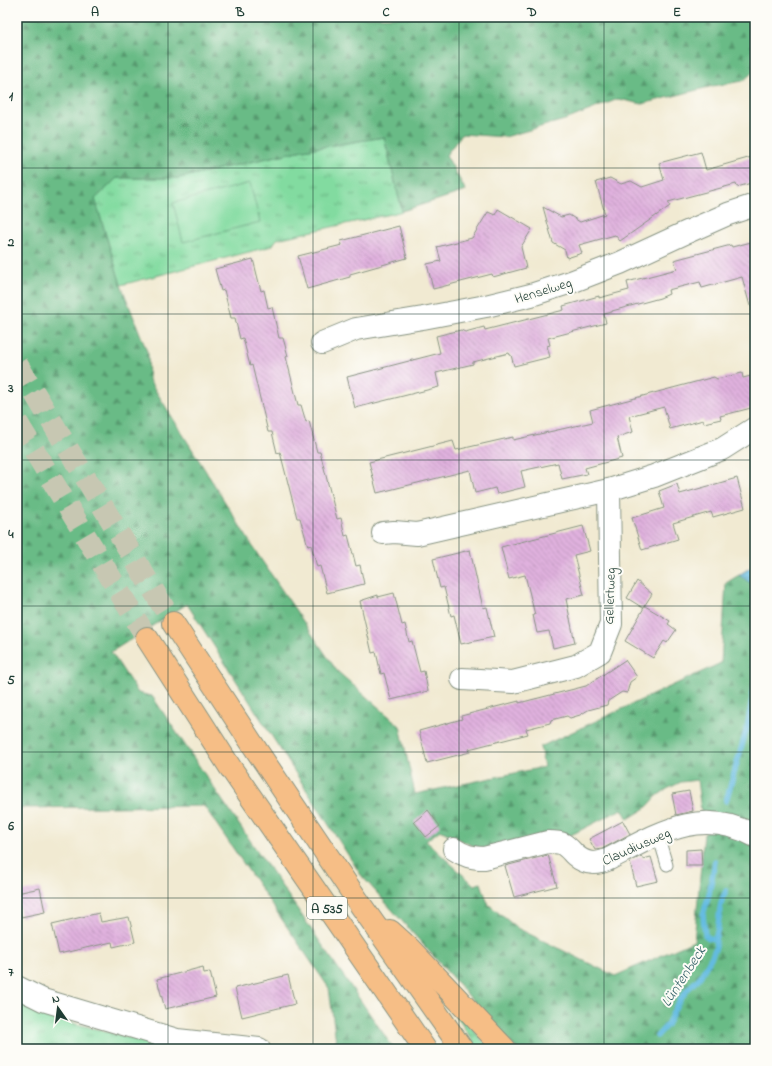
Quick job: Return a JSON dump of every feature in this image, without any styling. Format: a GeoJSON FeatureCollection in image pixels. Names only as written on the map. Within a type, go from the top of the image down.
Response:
{"type":"FeatureCollection","features":[{"type":"Feature","properties":{"kind":"highway","name":"A 535"},"geometry":{"type":"LineString","coordinates":[[173,623],[362,906],[462,1049]]}},
{"type":"Feature","properties":{"kind":"highway","name":"A 535"},"geometry":{"type":"LineString","coordinates":[[147,638],[230,767],[425,1049]]}},
{"type":"Feature","properties":{"kind":"highway"},"geometry":{"type":"LineString","coordinates":[[362,906],[410,949],[505,1049]]}},
{"type":"Feature","properties":{"kind":"street","name":"Henselweg"},"geometry":{"type":"LineString","coordinates":[[322,342],[356,329],[486,306],[531,295],[571,282],[620,263],[685,232],[728,214],[755,205]]}},
{"type":"Feature","properties":{"kind":"street"},"geometry":{"type":"LineString","coordinates":[[383,533],[394,532],[417,534],[609,490],[654,476],[722,449],[755,428]]}},
{"type":"Feature","properties":{"kind":"street","name":"Gellertweg"},"geometry":{"type":"LineString","coordinates":[[462,679],[512,682],[576,666],[600,652],[611,624],[609,490]]}},
{"type":"Feature","properties":{"kind":"street","name":"Claudiusweg"},"geometry":{"type":"LineString","coordinates":[[454,849],[466,856],[484,858],[548,842],[556,842],[564,844],[583,861],[597,863],[607,860],[658,835],[687,825],[705,822],[723,824],[741,829],[755,836]]}},
{"type":"Feature","properties":{"kind":"street"},"geometry":{"type":"LineString","coordinates":[[17,987],[43,1000],[177,1040],[259,1049]]}},
{"type":"Feature","properties":{"kind":"lane"},"geometry":{"type":"LineString","coordinates":[[658,835],[667,865]]}},
{"type":"Feature","properties":{"kind":"green space"},"geometry":{"type":"Polygon","coordinates":[[[17,17],[755,17],[755,70],[743,81],[713,86],[642,104],[618,99],[568,119],[505,137],[462,134],[446,155],[466,191],[402,211],[384,137],[303,150],[179,178],[117,178],[95,199],[121,285],[148,354],[149,380],[258,555],[337,671],[400,726],[415,794],[544,767],[540,747],[721,663],[726,583],[755,565],[755,828],[734,819],[701,811],[697,780],[681,782],[667,789],[657,796],[646,808],[628,819],[622,809],[565,838],[487,850],[471,845],[440,830],[426,841],[474,885],[481,883],[488,904],[517,928],[615,976],[694,941],[704,834],[712,828],[755,840],[755,1049],[516,1049],[361,875],[187,604],[111,652],[138,693],[152,696],[394,1049],[337,1049],[329,988],[204,806],[17,808],[17,17]]]}},
{"type":"Feature","properties":{"kind":"green space"},"geometry":{"type":"Polygon","coordinates":[[[384,137],[402,211],[277,239],[272,246],[121,285],[95,199],[117,178],[179,178],[303,150],[384,137]]]}},
{"type":"Feature","properties":{"kind":"green space"},"geometry":{"type":"Polygon","coordinates":[[[250,183],[260,222],[183,242],[173,203],[250,183]]]}},
{"type":"Feature","properties":{"kind":"green space"},"geometry":{"type":"Polygon","coordinates":[[[443,995],[490,1049],[478,1049],[443,995]]]}},
{"type":"Feature","properties":{"kind":"green space"},"geometry":{"type":"Polygon","coordinates":[[[17,1002],[65,1021],[174,1049],[17,1049],[17,1002]]]}},
{"type":"Feature","properties":{"kind":"water"},"geometry":{"type":"Polygon","coordinates":[[[755,565],[755,586],[739,575],[755,565]]]}},
{"type":"Feature","properties":{"kind":"building"},"geometry":{"type":"Polygon","coordinates":[[[701,152],[706,170],[755,156],[755,182],[737,187],[736,184],[668,202],[670,206],[620,241],[615,235],[579,245],[582,253],[567,258],[565,250],[553,243],[543,207],[561,217],[569,215],[580,222],[605,214],[596,182],[610,178],[621,184],[631,181],[642,187],[664,180],[659,163],[701,152]]]}},
{"type":"Feature","properties":{"kind":"building"},"geometry":{"type":"Polygon","coordinates":[[[498,209],[532,229],[521,247],[526,268],[493,277],[492,274],[433,289],[427,264],[441,261],[437,247],[472,238],[488,212],[495,215],[498,209]]]}},
{"type":"Feature","properties":{"kind":"building"},"geometry":{"type":"Polygon","coordinates":[[[399,226],[407,258],[350,274],[350,277],[307,289],[298,256],[342,245],[341,241],[399,226]]]}},
{"type":"Feature","properties":{"kind":"building"},"geometry":{"type":"Polygon","coordinates":[[[755,241],[755,305],[750,306],[742,277],[702,288],[700,282],[668,290],[669,294],[660,298],[604,314],[606,323],[548,338],[550,345],[547,346],[550,357],[514,366],[509,353],[473,362],[473,364],[436,373],[439,387],[355,408],[347,377],[440,353],[436,336],[461,330],[465,332],[484,327],[485,330],[564,310],[563,306],[599,296],[599,298],[629,290],[627,282],[677,269],[674,260],[731,245],[732,247],[755,241]]]}},
{"type":"Feature","properties":{"kind":"building"},"geometry":{"type":"Polygon","coordinates":[[[253,259],[261,291],[264,290],[268,308],[272,307],[279,338],[283,338],[288,356],[286,357],[298,405],[301,405],[306,422],[309,421],[317,452],[320,452],[337,519],[341,518],[345,536],[348,535],[356,566],[360,565],[364,584],[327,593],[320,566],[317,567],[311,545],[308,546],[300,518],[297,518],[280,452],[277,453],[272,432],[268,432],[252,365],[250,366],[243,338],[240,339],[235,318],[231,318],[224,290],[221,291],[215,269],[253,259]]]}},
{"type":"Feature","properties":{"kind":"building"},"geometry":{"type":"Polygon","coordinates":[[[742,373],[743,378],[755,375],[755,407],[720,416],[721,419],[704,423],[703,420],[670,429],[664,407],[629,416],[633,432],[617,437],[622,458],[585,468],[587,474],[562,479],[558,463],[521,471],[525,487],[497,494],[495,488],[475,493],[470,470],[377,493],[369,462],[453,441],[456,450],[513,437],[513,440],[593,422],[590,410],[714,377],[717,379],[742,373]]]}},
{"type":"Feature","properties":{"kind":"building"},"geometry":{"type":"Polygon","coordinates":[[[737,478],[745,508],[713,517],[711,512],[673,523],[678,539],[642,550],[632,518],[664,508],[659,491],[677,484],[680,494],[737,478]]]}},
{"type":"Feature","properties":{"kind":"building"},"geometry":{"type":"Polygon","coordinates":[[[583,526],[590,551],[574,555],[584,595],[566,599],[575,643],[553,648],[549,631],[537,633],[533,615],[535,615],[525,575],[509,579],[501,547],[583,526]]]}},
{"type":"Feature","properties":{"kind":"building"},"geometry":{"type":"Polygon","coordinates":[[[470,550],[483,608],[487,607],[494,637],[461,644],[454,615],[451,616],[444,587],[440,588],[433,559],[470,550]]]}},
{"type":"Feature","properties":{"kind":"building"},"geometry":{"type":"Polygon","coordinates":[[[637,581],[652,594],[643,608],[627,598],[637,581]]]}},
{"type":"Feature","properties":{"kind":"building"},"geometry":{"type":"Polygon","coordinates":[[[394,593],[402,625],[405,624],[409,642],[412,641],[420,672],[424,671],[428,691],[391,700],[384,673],[381,674],[376,652],[372,653],[360,601],[378,595],[378,597],[394,593]]]}},
{"type":"Feature","properties":{"kind":"building"},"geometry":{"type":"Polygon","coordinates":[[[645,606],[670,621],[668,624],[676,630],[667,643],[664,641],[653,658],[625,641],[645,606]]]}},
{"type":"Feature","properties":{"kind":"building"},"geometry":{"type":"Polygon","coordinates":[[[625,660],[637,677],[630,682],[627,693],[622,692],[608,701],[607,705],[588,710],[580,715],[570,718],[567,716],[551,720],[550,723],[526,729],[528,734],[469,749],[470,752],[427,763],[419,731],[462,719],[461,716],[586,686],[625,660]]]}},
{"type":"Feature","properties":{"kind":"building"},"geometry":{"type":"Polygon","coordinates":[[[689,791],[693,811],[676,815],[672,794],[689,791]]]}},
{"type":"Feature","properties":{"kind":"building"},"geometry":{"type":"Polygon","coordinates":[[[428,810],[440,826],[426,837],[414,822],[428,810]]]}},
{"type":"Feature","properties":{"kind":"building"},"geometry":{"type":"Polygon","coordinates":[[[623,821],[630,834],[602,849],[595,850],[589,839],[623,821]]]}},
{"type":"Feature","properties":{"kind":"building"},"geometry":{"type":"Polygon","coordinates":[[[701,849],[702,866],[686,866],[686,850],[701,849]]]}},
{"type":"Feature","properties":{"kind":"building"},"geometry":{"type":"Polygon","coordinates":[[[548,855],[557,886],[514,897],[505,866],[548,855]]]}},
{"type":"Feature","properties":{"kind":"building"},"geometry":{"type":"Polygon","coordinates":[[[641,856],[643,859],[651,857],[658,881],[636,886],[630,862],[641,856]]]}},
{"type":"Feature","properties":{"kind":"building"},"geometry":{"type":"Polygon","coordinates":[[[40,888],[45,912],[21,917],[17,893],[40,888]]]}},
{"type":"Feature","properties":{"kind":"building"},"geometry":{"type":"Polygon","coordinates":[[[99,913],[101,922],[129,917],[135,942],[113,947],[112,942],[59,954],[52,924],[99,913]]]}},
{"type":"Feature","properties":{"kind":"building"},"geometry":{"type":"Polygon","coordinates":[[[203,967],[204,973],[210,972],[216,997],[165,1009],[157,979],[203,967]]]}},
{"type":"Feature","properties":{"kind":"building"},"geometry":{"type":"Polygon","coordinates":[[[288,975],[295,1004],[242,1017],[235,988],[288,975]]]}},
{"type":"Feature","properties":{"kind":"waterway","name":"Lüntenbeck"},"geometry":{"type":"LineString","coordinates":[[726,801],[747,728],[755,684]]}},
{"type":"Feature","properties":{"kind":"waterway","name":"Lüntenbeck"},"geometry":{"type":"LineString","coordinates":[[657,1036],[667,1025],[676,1006],[687,990],[700,977],[716,947],[715,939],[709,938],[705,935],[703,915],[709,894],[715,861]]}},
{"type":"Feature","properties":{"kind":"waterway"},"geometry":{"type":"LineString","coordinates":[[715,939],[721,902],[726,891]]}},
{"type":"Feature","properties":{"kind":"tunnel"},"geometry":{"type":"LineString","coordinates":[[17,364],[173,623]]}},
{"type":"Feature","properties":{"kind":"tunnel"},"geometry":{"type":"LineString","coordinates":[[17,422],[147,638]]}}]}
